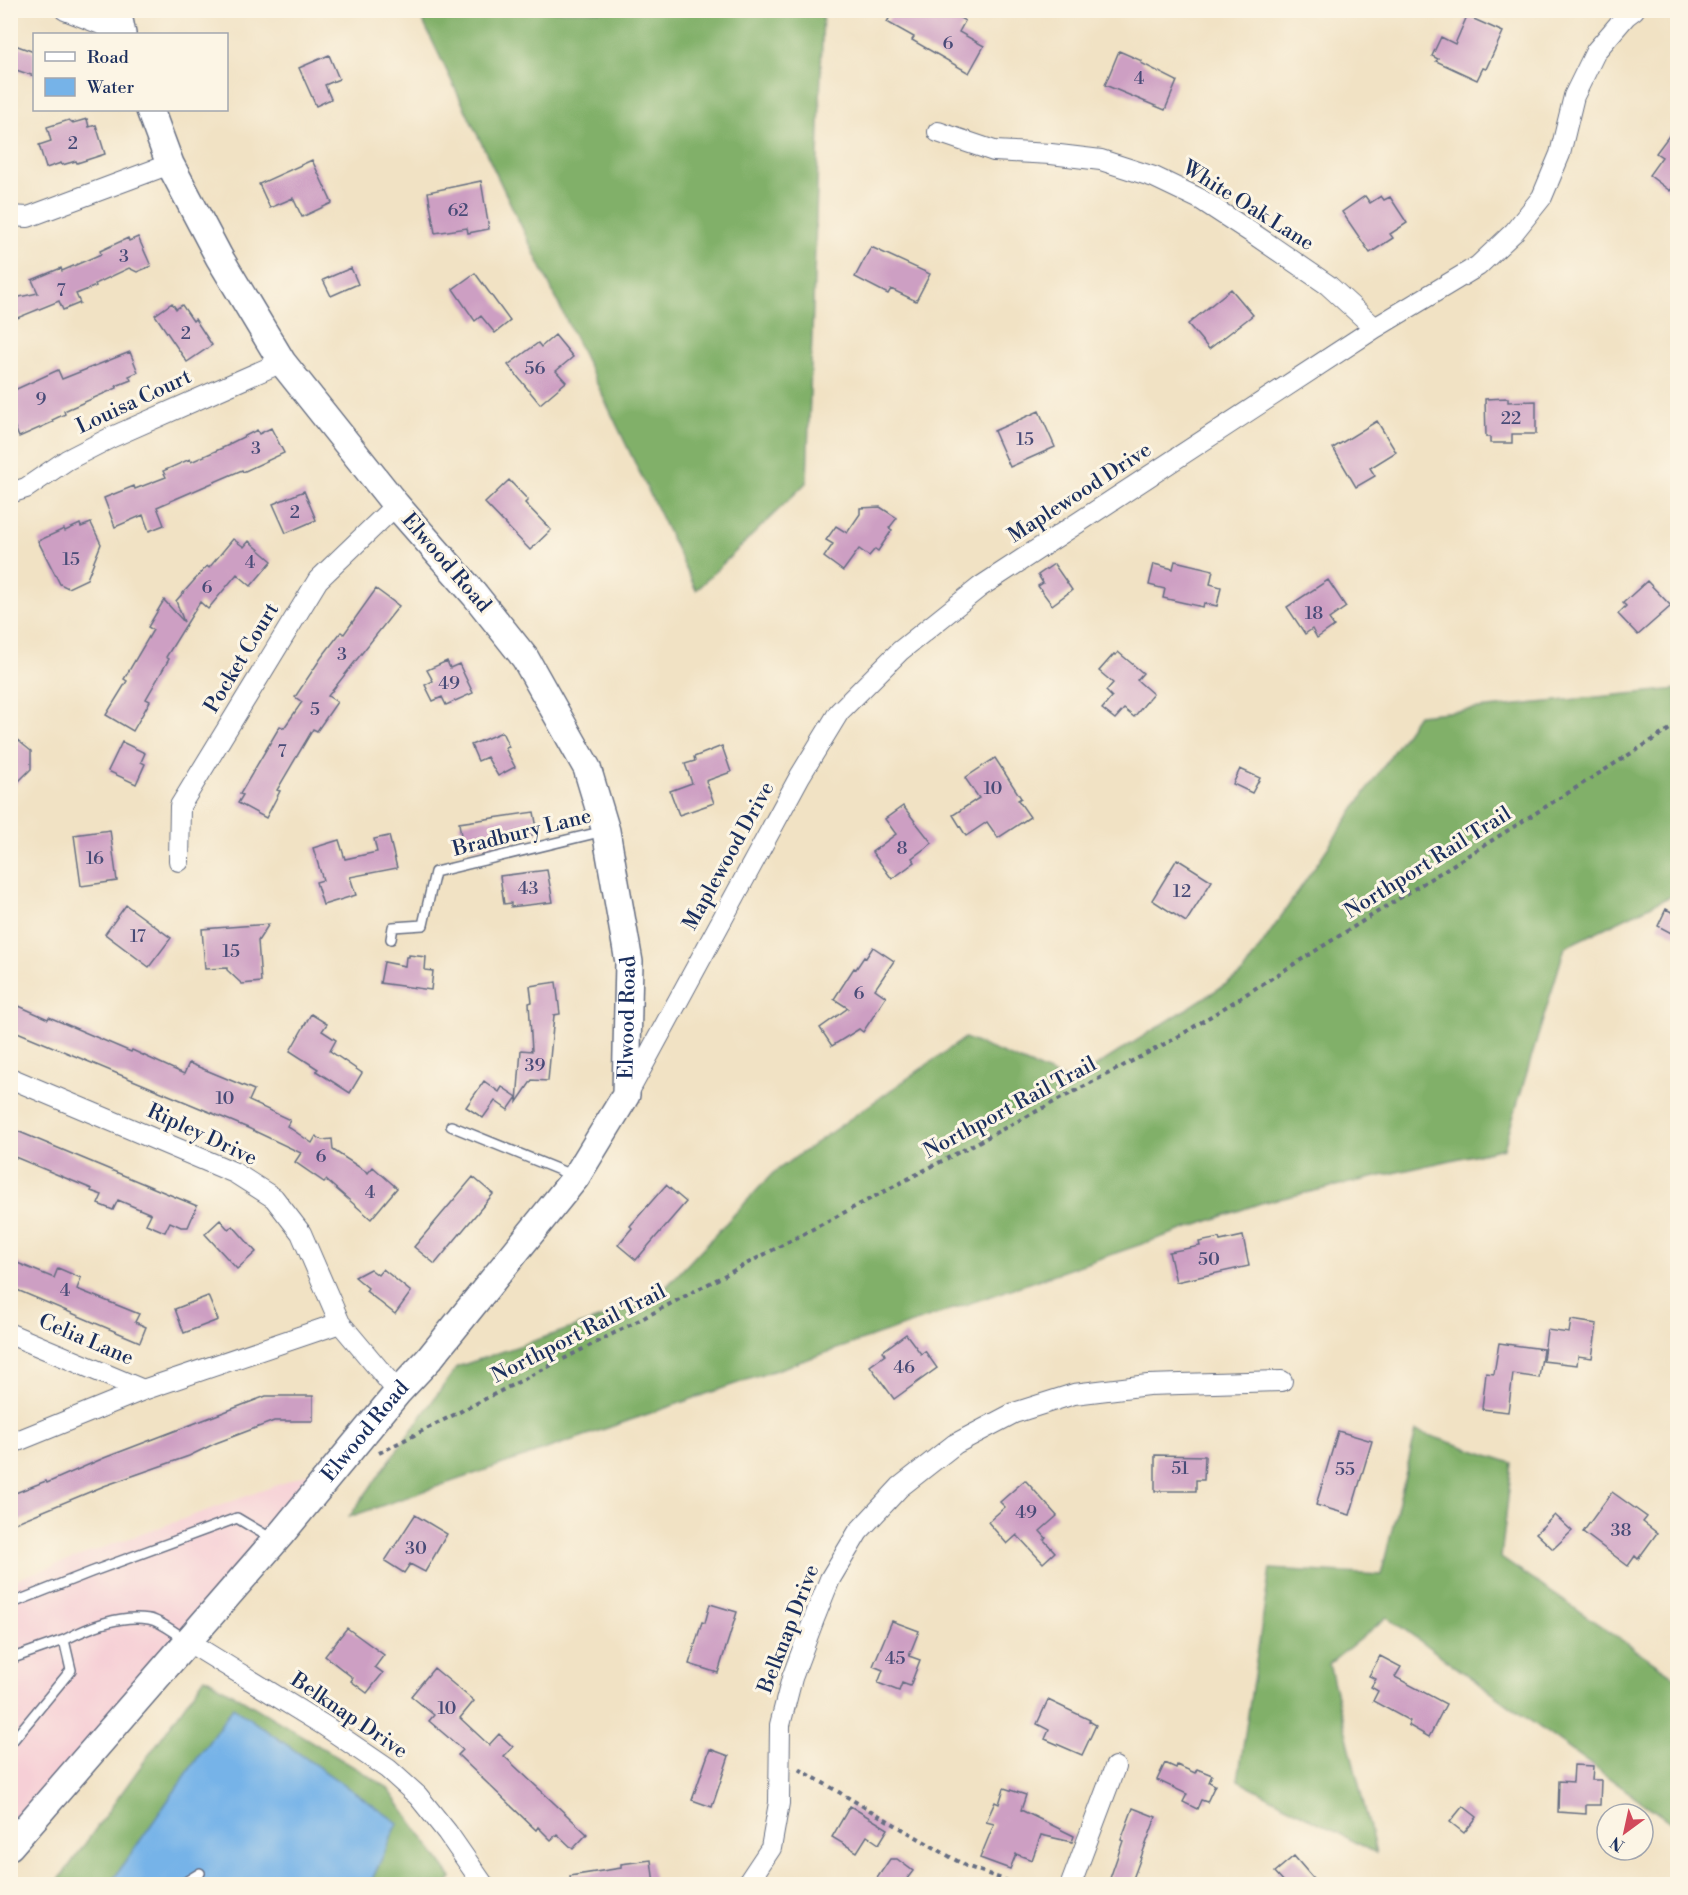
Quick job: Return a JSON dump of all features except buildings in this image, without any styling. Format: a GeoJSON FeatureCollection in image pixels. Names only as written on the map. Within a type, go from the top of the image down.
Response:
{"type":"FeatureCollection","features":[{"type":"Feature","properties":{"kind":"main road","name":"Elwood Road"},"geometry":{"type":"LineString","coordinates":[[10,1846],[275,1541],[398,1392],[429,1359],[576,1177],[626,1095],[629,962],[606,831],[587,768],[525,658],[476,595],[396,505],[282,362],[219,257],[170,164],[150,111]]}},
{"type":"Feature","properties":{"kind":"street"},"geometry":{"type":"LineString","coordinates":[[65,10],[120,26]]}},
{"type":"Feature","properties":{"kind":"street","name":"Maplewood Drive"},"geometry":{"type":"LineString","coordinates":[[626,1095],[800,776],[839,712],[900,651],[980,587],[1375,328],[1478,266],[1514,232],[1542,197],[1560,154],[1574,96],[1596,51],[1634,10]]}},
{"type":"Feature","properties":{"kind":"street","name":"White Oak Lane"},"geometry":{"type":"LineString","coordinates":[[938,132],[994,150],[1101,160],[1154,177],[1200,200],[1328,285],[1375,328]]}},
{"type":"Feature","properties":{"kind":"street"},"geometry":{"type":"LineString","coordinates":[[10,216],[28,217],[170,164]]}},
{"type":"Feature","properties":{"kind":"street","name":"Louisa Court"},"geometry":{"type":"LineString","coordinates":[[10,493],[26,488],[67,460],[110,438],[282,362]]}},
{"type":"Feature","properties":{"kind":"street","name":"Pocket Court"},"geometry":{"type":"LineString","coordinates":[[179,861],[180,806],[318,580],[396,505]]}},
{"type":"Feature","properties":{"kind":"street","name":"Ripley Drive"},"geometry":{"type":"LineString","coordinates":[[10,1078],[235,1173],[274,1198],[301,1233],[340,1323],[398,1392]]}},
{"type":"Feature","properties":{"kind":"street"},"geometry":{"type":"LineString","coordinates":[[10,1444],[143,1390],[340,1323]]}},
{"type":"Feature","properties":{"kind":"street","name":"Celia Lane"},"geometry":{"type":"LineString","coordinates":[[10,1334],[143,1390]]}},
{"type":"Feature","properties":{"kind":"street","name":"Belknap Drive"},"geometry":{"type":"LineString","coordinates":[[747,1884],[771,1848],[779,1803],[780,1725],[792,1678],[830,1579],[858,1532],[900,1487],[955,1444],[1014,1413],[1074,1394],[1148,1385],[1282,1381]]}},
{"type":"Feature","properties":{"kind":"street","name":"Belknap Drive"},"geometry":{"type":"LineString","coordinates":[[187,1641],[325,1726],[388,1768],[418,1796],[447,1832],[483,1884]]}},
{"type":"Feature","properties":{"kind":"street"},"geometry":{"type":"LineString","coordinates":[[1071,1884],[1115,1767]]}},
{"type":"Feature","properties":{"kind":"lane","name":"Bradbury Lane"},"geometry":{"type":"LineString","coordinates":[[391,939],[393,927],[423,925],[435,872],[606,831]]}},
{"type":"Feature","properties":{"kind":"lane"},"geometry":{"type":"LineString","coordinates":[[451,1125],[576,1177]]}},
{"type":"Feature","properties":{"kind":"lane"},"geometry":{"type":"LineString","coordinates":[[10,1604],[237,1518],[275,1541]]}},
{"type":"Feature","properties":{"kind":"lane"},"geometry":{"type":"LineString","coordinates":[[10,1659],[64,1640],[91,1626],[126,1618],[151,1619],[187,1641]]}},
{"type":"Feature","properties":{"kind":"lane"},"geometry":{"type":"LineString","coordinates":[[10,1744],[71,1670],[64,1640]]}},
{"type":"Feature","properties":{"kind":"lane"},"geometry":{"type":"LineString","coordinates":[[182,1884],[200,1873]]}},
{"type":"Feature","properties":{"kind":"path","name":"Northport Rail Trail"},"geometry":{"type":"LineString","coordinates":[[372,1456],[632,1324],[1176,1038],[1677,724]]}},
{"type":"Feature","properties":{"kind":"path"},"geometry":{"type":"LineString","coordinates":[[780,1758],[966,1866],[1016,1884]]}},
{"type":"Feature","properties":{"kind":"shaded area"},"geometry":{"type":"Polygon","coordinates":[[[345,1458],[11,1838],[11,1581],[288,1481],[345,1458]]]}},
{"type":"Feature","properties":{"kind":"green space"},"geometry":{"type":"Polygon","coordinates":[[[418,11],[823,11],[807,482],[696,590],[418,11]]]}},
{"type":"Feature","properties":{"kind":"green space"},"geometry":{"type":"Polygon","coordinates":[[[1677,689],[1677,893],[1565,947],[1504,1148],[1261,1203],[349,1517],[457,1367],[654,1300],[773,1173],[965,1038],[1071,1082],[1242,974],[1418,715],[1677,689]]]}},
{"type":"Feature","properties":{"kind":"green space"},"geometry":{"type":"Polygon","coordinates":[[[1416,1431],[1512,1463],[1501,1558],[1677,1678],[1677,1827],[1655,1811],[1655,1802],[1642,1802],[1387,1617],[1329,1664],[1376,1853],[1238,1780],[1270,1569],[1381,1575],[1416,1431]]]}},
{"type":"Feature","properties":{"kind":"green space"},"geometry":{"type":"Polygon","coordinates":[[[205,1677],[387,1787],[452,1878],[446,1884],[56,1884],[205,1677]]]}},
{"type":"Feature","properties":{"kind":"water"},"geometry":{"type":"Polygon","coordinates":[[[233,1707],[398,1823],[370,1884],[110,1884],[233,1707]]]}}]}
